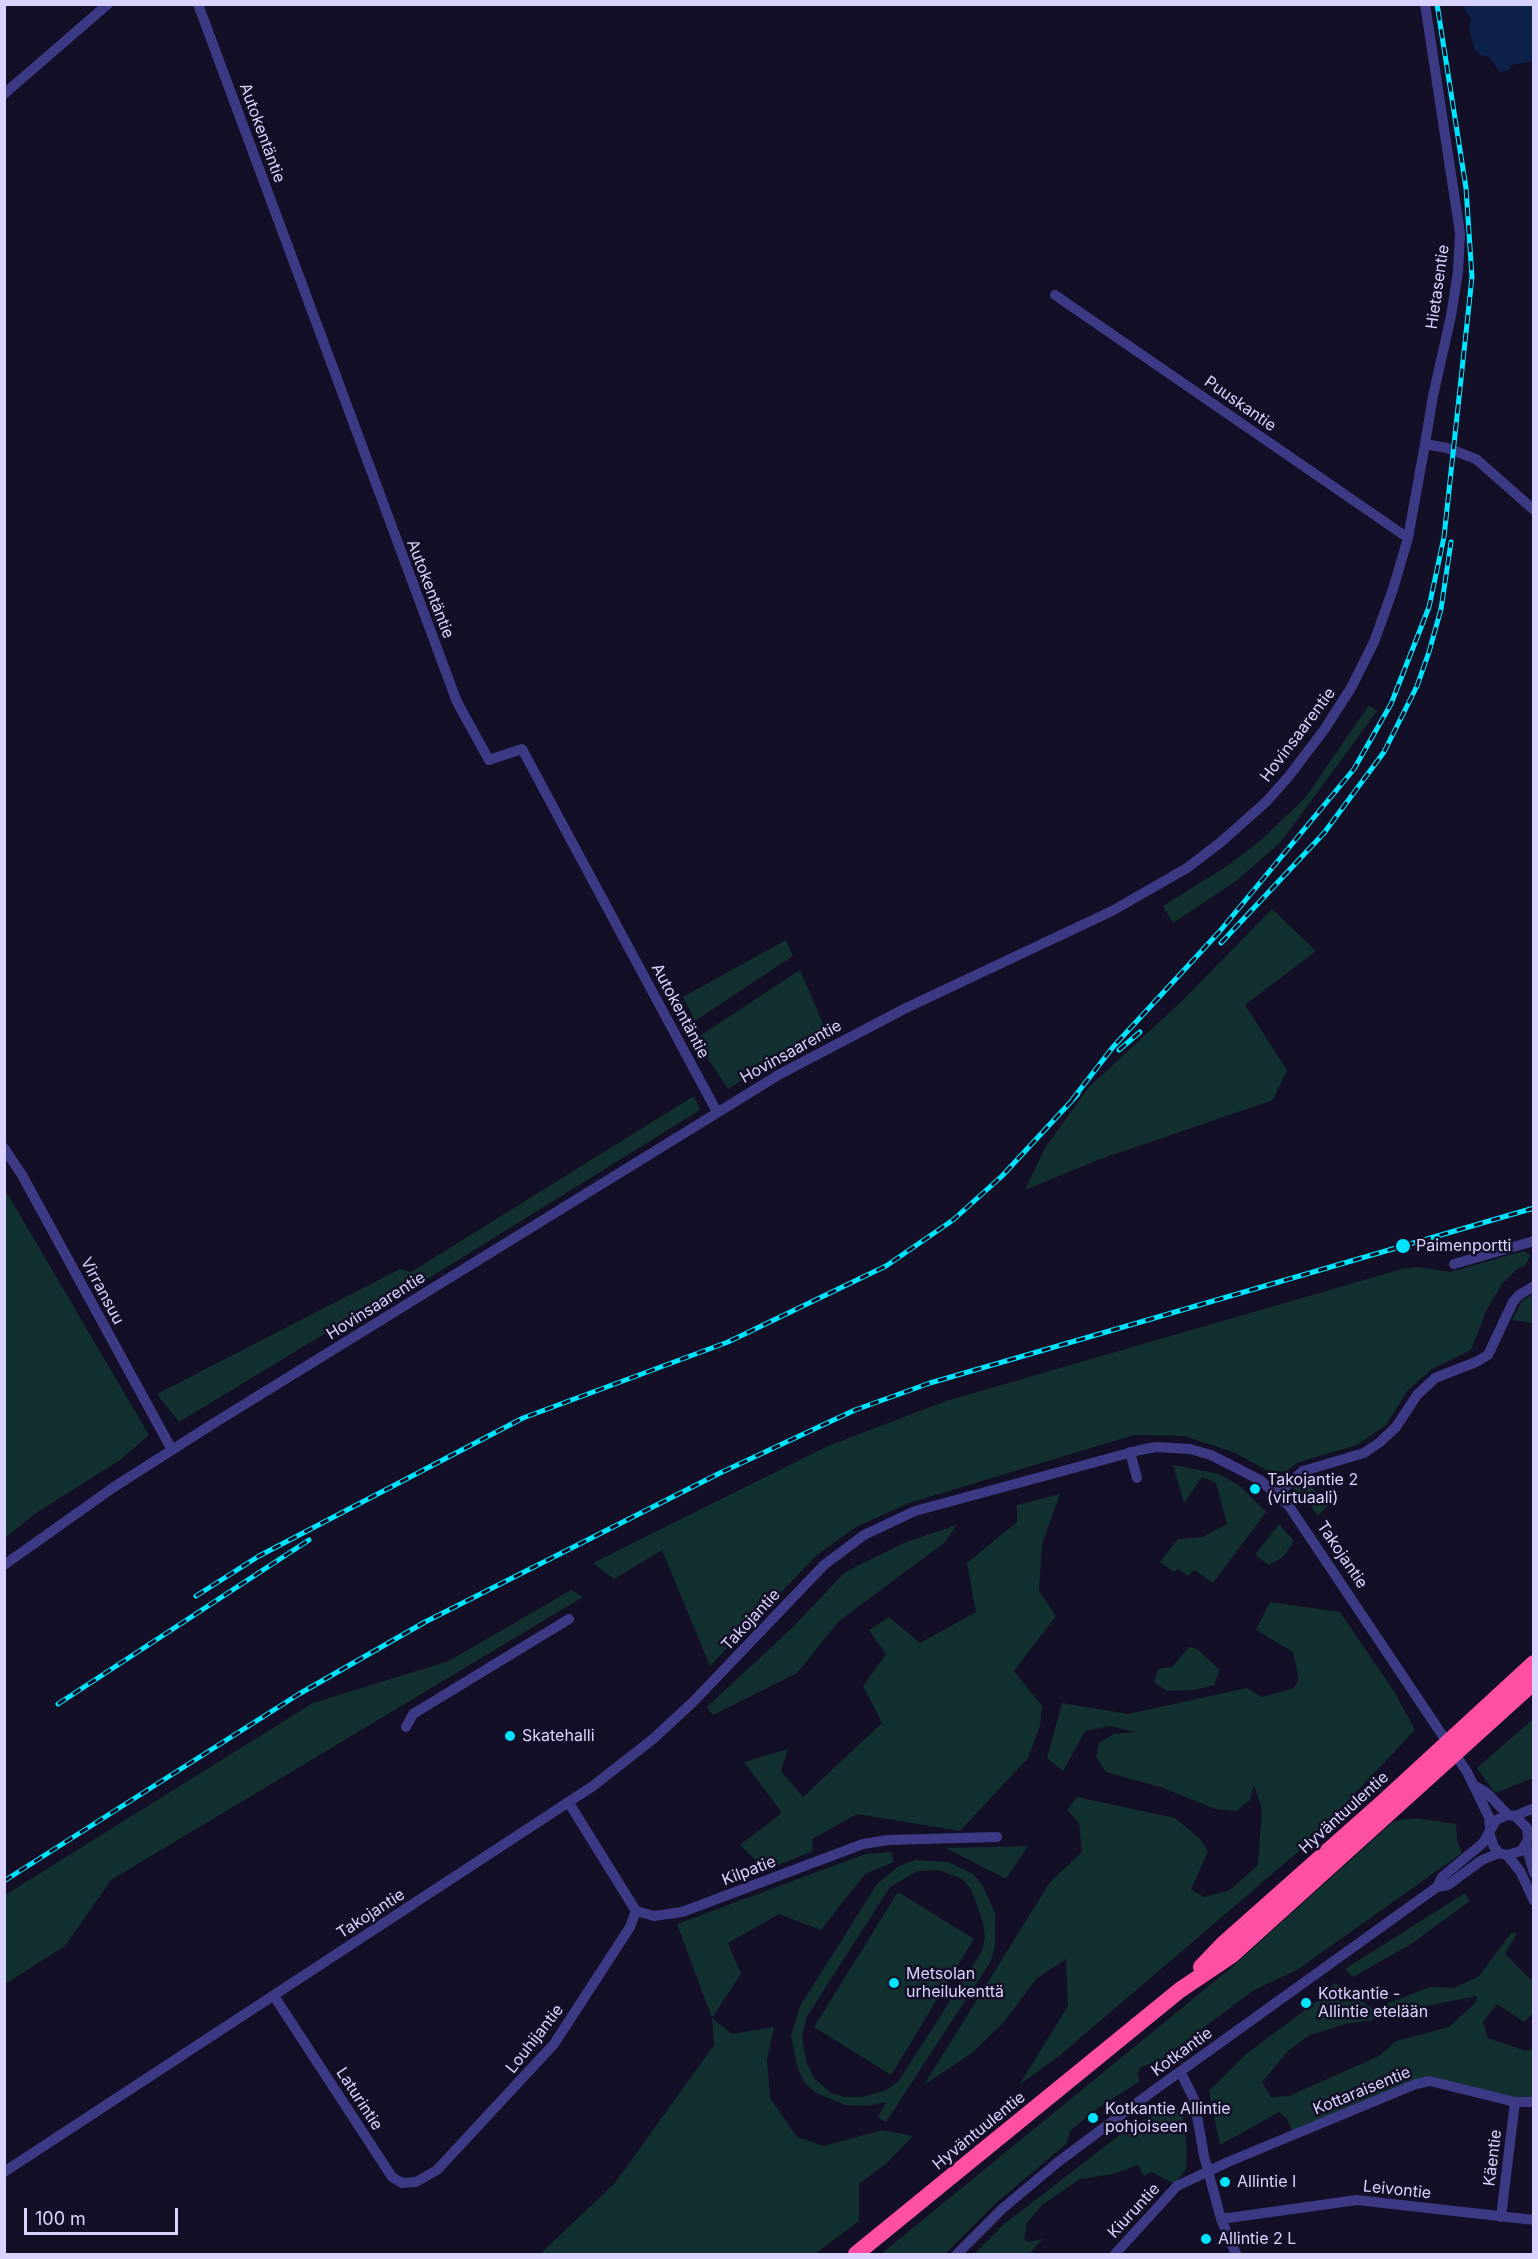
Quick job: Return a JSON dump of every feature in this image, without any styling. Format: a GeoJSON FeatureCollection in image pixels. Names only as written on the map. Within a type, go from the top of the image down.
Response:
{"type":"FeatureCollection","features":[{"type":"Feature","properties":{"kind":"highway","name":"Hyväntuulentie"},"geometry":{"type":"LineString","coordinates":[[1180,1990],[1222,1944],[1383,1802],[1533,1663]]}},
{"type":"Feature","properties":{"kind":"highway","name":"Hyväntuulentie"},"geometry":{"type":"LineString","coordinates":[[856,2254],[1180,1990],[1240,1948],[1533,1682]]}},
{"type":"Feature","properties":{"kind":"street"},"geometry":{"type":"LineString","coordinates":[[4,94],[108,4]]}},
{"type":"Feature","properties":{"kind":"street","name":"Autokentäntie"},"geometry":{"type":"LineString","coordinates":[[198,4],[457,702],[489,760],[522,749],[717,1112]]}},
{"type":"Feature","properties":{"kind":"street","name":"Hietasentie"},"geometry":{"type":"LineString","coordinates":[[1425,4],[1460,233],[1458,272],[1451,316],[1432,396],[1425,444]]}},
{"type":"Feature","properties":{"kind":"street","name":"Puuskantie"},"geometry":{"type":"LineString","coordinates":[[1055,295],[1408,538]]}},
{"type":"Feature","properties":{"kind":"street"},"geometry":{"type":"LineString","coordinates":[[1425,444],[1448,448],[1476,459],[1533,510]]}},
{"type":"Feature","properties":{"kind":"street","name":"Hovinsaarentie"},"geometry":{"type":"LineString","coordinates":[[4,1566],[114,1487],[172,1450],[717,1112],[824,1049],[1150,891],[1221,842],[1267,801],[1289,776],[1324,730],[1351,688],[1374,642],[1408,538],[1425,444]]}},
{"type":"Feature","properties":{"kind":"street","name":"Virransuu"},"geometry":{"type":"LineString","coordinates":[[4,1148],[22,1175],[172,1450]]}},
{"type":"Feature","properties":{"kind":"street"},"geometry":{"type":"LineString","coordinates":[[1454,1264],[1533,1241]]}},
{"type":"Feature","properties":{"kind":"street"},"geometry":{"type":"LineString","coordinates":[[1277,1494],[1303,1472],[1364,1453],[1380,1443],[1396,1427],[1417,1395],[1435,1378],[1488,1355],[1513,1302],[1518,1295],[1533,1286]]}},
{"type":"Feature","properties":{"kind":"street","name":"Takojantie"},"geometry":{"type":"LineString","coordinates":[[4,2172],[569,1803],[661,1731],[743,1652],[825,1565],[864,1535],[915,1511],[1130,1452],[1156,1447],[1201,1452],[1245,1471],[1277,1494],[1304,1525],[1477,1787],[1479,1799],[1489,1817],[1490,1830]]}},
{"type":"Feature","properties":{"kind":"street"},"geometry":{"type":"LineString","coordinates":[[1130,1452],[1137,1478]]}},
{"type":"Feature","properties":{"kind":"street"},"geometry":{"type":"LineString","coordinates":[[406,1727],[413,1714],[569,1619]]}},
{"type":"Feature","properties":{"kind":"street","name":"Takojantie"},"geometry":{"type":"LineString","coordinates":[[1477,1787],[1512,1816]]}},
{"type":"Feature","properties":{"kind":"street"},"geometry":{"type":"LineString","coordinates":[[569,1803],[636,1911]]}},
{"type":"Feature","properties":{"kind":"street"},"geometry":{"type":"LineString","coordinates":[[1533,1808],[1496,1820],[1490,1830],[1491,1842],[1520,1871],[1533,1901]]}},
{"type":"Feature","properties":{"kind":"street"},"geometry":{"type":"LineString","coordinates":[[1512,1816],[1527,1828],[1533,1873]]}},
{"type":"Feature","properties":{"kind":"street","name":"Kotkantie"},"geometry":{"type":"LineString","coordinates":[[1437,1887],[1442,1877],[1483,1843],[1490,1830]]}},
{"type":"Feature","properties":{"kind":"street","name":"Kilpatie"},"geometry":{"type":"LineString","coordinates":[[636,1911],[654,1916],[682,1912],[863,1844],[888,1840],[998,1837]]}},
{"type":"Feature","properties":{"kind":"street"},"geometry":{"type":"LineString","coordinates":[[1503,1854],[1515,1854],[1529,1838]]}},
{"type":"Feature","properties":{"kind":"street","name":"Kotkantie"},"geometry":{"type":"LineString","coordinates":[[957,2254],[1002,2209],[1058,2163],[1258,2014],[1437,1887],[1448,1885],[1482,1860],[1503,1854]]}},
{"type":"Feature","properties":{"kind":"street","name":"Louhijantie"},"geometry":{"type":"LineString","coordinates":[[437,2170],[554,2044],[630,1928],[636,1911]]}},
{"type":"Feature","properties":{"kind":"street","name":"Laturintie"},"geometry":{"type":"LineString","coordinates":[[274,1996],[392,2176],[402,2183],[416,2182],[437,2170]]}},
{"type":"Feature","properties":{"kind":"street"},"geometry":{"type":"LineString","coordinates":[[1181,2073],[1194,2099],[1208,2172],[1221,2219],[1236,2254]]}},
{"type":"Feature","properties":{"kind":"street","name":"Kottaraisentie"},"geometry":{"type":"LineString","coordinates":[[1208,2172],[1416,2084],[1430,2081],[1515,2102],[1533,2102]]}},
{"type":"Feature","properties":{"kind":"street","name":"Käentie"},"geometry":{"type":"LineString","coordinates":[[1501,2217],[1515,2102]]}},
{"type":"Feature","properties":{"kind":"street","name":"Kiuruntie"},"geometry":{"type":"LineString","coordinates":[[1115,2254],[1178,2186],[1208,2172]]}},
{"type":"Feature","properties":{"kind":"street","name":"Leivontie"},"geometry":{"type":"LineString","coordinates":[[1221,2219],[1357,2200],[1533,2220]]}},
{"type":"Feature","properties":{"kind":"green space"},"geometry":{"type":"Polygon","coordinates":[[[1369,705],[1377,711],[1281,842],[1236,881],[1173,923],[1163,906],[1230,864],[1261,840],[1305,798],[1369,705]]]}},
{"type":"Feature","properties":{"kind":"green space"},"geometry":{"type":"Polygon","coordinates":[[[1272,909],[1316,951],[1245,1005],[1287,1070],[1273,1100],[1098,1160],[1025,1190],[1045,1148],[1089,1087],[1182,1001],[1272,909]]]}},
{"type":"Feature","properties":{"kind":"green space"},"geometry":{"type":"Polygon","coordinates":[[[786,940],[793,956],[695,1021],[683,997],[786,940]]]}},
{"type":"Feature","properties":{"kind":"green space"},"geometry":{"type":"Polygon","coordinates":[[[800,970],[825,1028],[728,1089],[695,1039],[800,970]]]}},
{"type":"Feature","properties":{"kind":"green space"},"geometry":{"type":"Polygon","coordinates":[[[694,1096],[700,1110],[421,1283],[415,1279],[179,1422],[157,1394],[400,1269],[411,1272],[694,1096]]]}},
{"type":"Feature","properties":{"kind":"green space"},"geometry":{"type":"Polygon","coordinates":[[[4,1188],[149,1435],[120,1460],[36,1513],[5,1538],[4,1188]]]}},
{"type":"Feature","properties":{"kind":"green space"},"geometry":{"type":"Polygon","coordinates":[[[1524,1251],[1530,1255],[1526,1265],[1516,1270],[1502,1284],[1487,1309],[1471,1350],[1432,1369],[1408,1390],[1386,1425],[1357,1445],[1299,1462],[1286,1471],[1270,1472],[1233,1452],[1184,1436],[1134,1435],[909,1503],[856,1527],[817,1555],[710,1666],[662,1550],[614,1579],[593,1563],[828,1446],[946,1401],[1402,1269],[1417,1267],[1450,1272],[1524,1251]]]}},
{"type":"Feature","properties":{"kind":"green space"},"geometry":{"type":"Polygon","coordinates":[[[1533,1294],[1533,1323],[1512,1320],[1522,1301],[1533,1294]]]}},
{"type":"Feature","properties":{"kind":"green space"},"geometry":{"type":"Polygon","coordinates":[[[1173,1465],[1219,1474],[1239,1485],[1266,1512],[1213,1583],[1194,1570],[1188,1576],[1178,1569],[1174,1572],[1160,1562],[1178,1539],[1202,1537],[1227,1524],[1216,1483],[1202,1477],[1184,1503],[1173,1465]]]}},
{"type":"Feature","properties":{"kind":"green space"},"geometry":{"type":"Polygon","coordinates":[[[1302,1479],[1324,1499],[1335,1498],[1318,1516],[1307,1501],[1292,1489],[1302,1479]]]}},
{"type":"Feature","properties":{"kind":"green space"},"geometry":{"type":"Polygon","coordinates":[[[1060,1494],[1042,1544],[1039,1591],[1056,1616],[1014,1671],[1042,1706],[1040,1726],[1028,1758],[960,1831],[857,1814],[812,1839],[813,1851],[766,1870],[740,1845],[782,1813],[744,1762],[788,1749],[781,1771],[803,1797],[882,1723],[863,1686],[886,1654],[869,1630],[889,1617],[920,1643],[976,1612],[967,1563],[1017,1522],[1017,1505],[1060,1494]]]}},
{"type":"Feature","properties":{"kind":"green space"},"geometry":{"type":"Polygon","coordinates":[[[1279,1524],[1294,1541],[1283,1557],[1269,1565],[1255,1555],[1279,1524]]]}},
{"type":"Feature","properties":{"kind":"green space"},"geometry":{"type":"Polygon","coordinates":[[[957,1525],[944,1543],[839,1621],[797,1673],[713,1715],[707,1707],[793,1627],[845,1572],[906,1542],[957,1525]]]}},
{"type":"Feature","properties":{"kind":"green space"},"geometry":{"type":"Polygon","coordinates":[[[571,1590],[583,1597],[111,1880],[65,1946],[5,1984],[5,1895],[313,1703],[449,1661],[571,1590]]]}},
{"type":"Feature","properties":{"kind":"green space"},"geometry":{"type":"Polygon","coordinates":[[[1270,1602],[1340,1612],[1395,1693],[1415,1730],[1305,1846],[1059,2056],[1019,2085],[1068,2006],[1066,1959],[1036,1979],[1004,2022],[972,2053],[924,2085],[1050,1882],[1082,1852],[1079,1823],[1067,1810],[1077,1797],[1175,1818],[1200,1839],[1208,1851],[1191,1890],[1205,1897],[1230,1890],[1258,1865],[1262,1809],[1254,1785],[1250,1800],[1236,1811],[1215,1809],[1163,1788],[1106,1772],[1096,1757],[1099,1743],[1114,1734],[1136,1732],[1110,1726],[1085,1731],[1063,1771],[1047,1758],[1062,1703],[1128,1714],[1247,1688],[1262,1697],[1294,1688],[1299,1679],[1293,1652],[1256,1630],[1270,1602]]]}},
{"type":"Feature","properties":{"kind":"green space"},"geometry":{"type":"Polygon","coordinates":[[[1189,1647],[1197,1649],[1220,1670],[1214,1685],[1194,1690],[1167,1691],[1154,1682],[1159,1668],[1172,1667],[1189,1647]]]}},
{"type":"Feature","properties":{"kind":"green space"},"geometry":{"type":"Polygon","coordinates":[[[1533,1719],[1533,1778],[1495,1793],[1477,1768],[1533,1719]]]}},
{"type":"Feature","properties":{"kind":"green space"},"geometry":{"type":"Polygon","coordinates":[[[1416,1818],[1456,1824],[1457,1840],[1462,1853],[1297,1970],[1254,1990],[1163,2058],[1140,2068],[1137,2074],[1140,2081],[1098,2108],[1071,2130],[1066,2144],[995,2204],[945,2254],[881,2254],[1232,1967],[1394,1821],[1416,1818]]]}},
{"type":"Feature","properties":{"kind":"green space"},"geometry":{"type":"Polygon","coordinates":[[[1028,1846],[1006,1879],[946,1848],[1028,1846]]]}},
{"type":"Feature","properties":{"kind":"green space"},"geometry":{"type":"Polygon","coordinates":[[[891,1852],[894,1862],[865,1874],[821,1930],[779,1914],[728,1943],[741,1974],[712,2018],[677,1924],[865,1854],[891,1852]]]}},
{"type":"Feature","properties":{"kind":"green space"},"geometry":{"type":"Polygon","coordinates":[[[915,1860],[949,1862],[973,1874],[983,1886],[995,1913],[995,1946],[991,1961],[886,2122],[878,2117],[886,2102],[867,2106],[846,2105],[816,2093],[804,2082],[797,2066],[791,2036],[800,2006],[877,1884],[899,1866],[915,1860]],[[939,1870],[918,1871],[890,1887],[806,2018],[802,2038],[807,2064],[815,2079],[831,2093],[844,2097],[862,2097],[886,2090],[898,2082],[982,1951],[985,1938],[983,1922],[971,1889],[962,1879],[939,1870]]]}},
{"type":"Feature","properties":{"kind":"green space","name":"Metsolan urheilukenttä"},"geometry":{"type":"Polygon","coordinates":[[[898,1892],[974,1939],[891,2075],[814,2027],[898,1892]]]}},
{"type":"Feature","properties":{"kind":"green space"},"geometry":{"type":"Polygon","coordinates":[[[1465,1893],[1470,1901],[1411,1944],[1353,1977],[1345,1969],[1465,1893]]]}},
{"type":"Feature","properties":{"kind":"green space"},"geometry":{"type":"Polygon","coordinates":[[[1511,1933],[1517,1933],[1505,1954],[1533,1982],[1533,2013],[1524,2022],[1497,2004],[1483,2022],[1488,2038],[1526,2051],[1533,2049],[1533,2098],[1516,2098],[1429,2076],[1292,2131],[1287,2119],[1279,2112],[1220,2145],[1209,2091],[1246,2054],[1316,2002],[1335,1983],[1373,2009],[1430,1987],[1454,1988],[1479,1976],[1511,1933]],[[1477,1996],[1421,2007],[1396,2016],[1346,2024],[1310,2035],[1289,2050],[1262,2082],[1271,2097],[1289,2096],[1379,2056],[1396,2041],[1449,2027],[1476,2002],[1477,1996]]]}},
{"type":"Feature","properties":{"kind":"green space"},"geometry":{"type":"Polygon","coordinates":[[[712,2018],[732,2034],[774,2027],[767,2060],[770,2098],[797,2137],[824,2146],[882,2130],[913,2136],[888,2162],[859,2184],[859,2221],[815,2254],[540,2254],[615,2183],[714,2045],[712,2018]]]}},
{"type":"Feature","properties":{"kind":"green space"},"geometry":{"type":"Polygon","coordinates":[[[1177,2108],[1183,2117],[1187,2151],[1186,2169],[1175,2184],[1151,2172],[1144,2176],[1138,2165],[1113,2174],[1080,2179],[1042,2205],[1027,2223],[1024,2239],[1028,2242],[1043,2239],[1029,2254],[974,2254],[1003,2225],[1126,2130],[1146,2118],[1177,2108]]]}},
{"type":"Feature","properties":{"kind":"water"},"geometry":{"type":"Polygon","coordinates":[[[1464,5],[1533,5],[1533,61],[1511,65],[1510,70],[1500,72],[1489,57],[1480,55],[1475,50],[1469,29],[1471,18],[1465,11],[1464,5]]]}},
{"type":"Feature","properties":{"kind":"railway"},"geometry":{"type":"LineString","coordinates":[[1072,1100],[1113,1047],[1220,931],[1354,769],[1391,704],[1429,607],[1444,537],[1472,277],[1466,188],[1437,4]]}},
{"type":"Feature","properties":{"kind":"railway"},"geometry":{"type":"LineString","coordinates":[[1221,943],[1324,833],[1384,752],[1417,686],[1429,652],[1441,609],[1451,542]]}},
{"type":"Feature","properties":{"kind":"railway"},"geometry":{"type":"LineString","coordinates":[[1119,1050],[1140,1032]]}},
{"type":"Feature","properties":{"kind":"railway"},"geometry":{"type":"LineString","coordinates":[[196,1596],[259,1556],[523,1418],[728,1342],[886,1266],[953,1220],[1002,1176],[1078,1094]]}},
{"type":"Feature","properties":{"kind":"railway"},"geometry":{"type":"LineString","coordinates":[[4,1881],[299,1694],[425,1622],[720,1473],[855,1410],[930,1383],[1534,1208]]}},
{"type":"Feature","properties":{"kind":"railway"},"geometry":{"type":"LineString","coordinates":[[58,1704],[309,1540]]}},
{"type":"Feature","properties":{"kind":"place","name":"Paimenportti"},"geometry":{"type":"Point","coordinates":[1403,1246]}},
{"type":"Feature","properties":{"kind":"place","name":"Takojantie 2 (virtuaali)"},"geometry":{"type":"Point","coordinates":[1255,1489]}},
{"type":"Feature","properties":{"kind":"place","name":"Skatehalli"},"geometry":{"type":"Point","coordinates":[510,1736]}},
{"type":"Feature","properties":{"kind":"place","name":"Metsolan urheilukenttä"},"geometry":{"type":"Point","coordinates":[894,1983]}},
{"type":"Feature","properties":{"kind":"place","name":"Kotkantie - Allintie etelään"},"geometry":{"type":"Point","coordinates":[1306,2003]}},
{"type":"Feature","properties":{"kind":"place","name":"Kotkantie Allintie pohjoiseen"},"geometry":{"type":"Point","coordinates":[1093,2118]}},
{"type":"Feature","properties":{"kind":"place","name":"Allintie I"},"geometry":{"type":"Point","coordinates":[1225,2182]}},
{"type":"Feature","properties":{"kind":"place","name":"Allintie 2 L"},"geometry":{"type":"Point","coordinates":[1206,2239]}}]}
